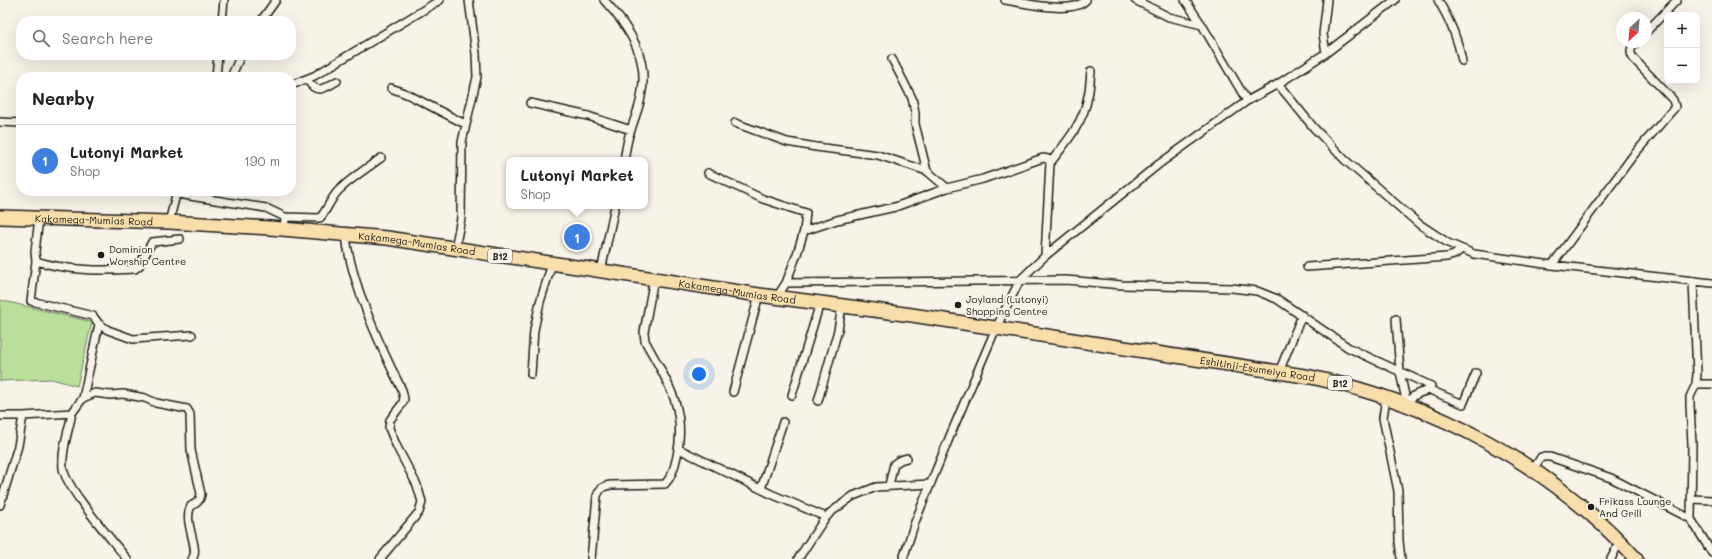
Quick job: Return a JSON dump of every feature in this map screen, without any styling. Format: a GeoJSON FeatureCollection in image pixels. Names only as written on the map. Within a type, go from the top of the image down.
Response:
{"type":"FeatureCollection","features":[{"type":"Feature","properties":{"kind":"highway","name":"Kakamega-Mumias Road"},"geometry":{"type":"LineString","coordinates":[[0,217],[284,224],[996,328]]}},
{"type":"Feature","properties":{"kind":"highway","name":"Eshitinji-Esumeiya Road"},"geometry":{"type":"LineString","coordinates":[[996,328],[1311,376],[1386,397],[1473,435],[1533,470],[1557,486],[1620,542],[1636,559]]}},
{"type":"Feature","properties":{"kind":"street"},"geometry":{"type":"LineString","coordinates":[[222,16],[224,0]]}},
{"type":"Feature","properties":{"kind":"street"},"geometry":{"type":"LineString","coordinates":[[265,16],[276,0]]}},
{"type":"Feature","properties":{"kind":"street"},"geometry":{"type":"LineString","coordinates":[[296,83],[307,79],[440,0]]}},
{"type":"Feature","properties":{"kind":"street"},"geometry":{"type":"LineString","coordinates":[[455,249],[461,218],[461,152],[465,124],[473,99],[477,77],[476,54],[469,0]]}},
{"type":"Feature","properties":{"kind":"street"},"geometry":{"type":"LineString","coordinates":[[604,0],[628,28],[638,49],[643,76],[642,95],[625,157]]}},
{"type":"Feature","properties":{"kind":"street"},"geometry":{"type":"LineString","coordinates":[[1005,0],[1067,8],[1082,5],[1086,0]]}},
{"type":"Feature","properties":{"kind":"street"},"geometry":{"type":"LineString","coordinates":[[1135,0],[1169,17],[1202,25]]}},
{"type":"Feature","properties":{"kind":"street"},"geometry":{"type":"LineString","coordinates":[[1185,0],[1202,25],[1247,101]]}},
{"type":"Feature","properties":{"kind":"street"},"geometry":{"type":"LineString","coordinates":[[1326,53],[1323,34],[1327,0]]}},
{"type":"Feature","properties":{"kind":"street"},"geometry":{"type":"LineString","coordinates":[[903,559],[930,484],[996,328],[1020,280],[1045,256],[1159,164],[1247,101],[1278,84],[1326,53],[1395,0]]}},
{"type":"Feature","properties":{"kind":"street"},"geometry":{"type":"LineString","coordinates":[[1438,0],[1459,42],[1462,61]]}},
{"type":"Feature","properties":{"kind":"street"},"geometry":{"type":"LineString","coordinates":[[1652,26],[1677,0]]}},
{"type":"Feature","properties":{"kind":"street"},"geometry":{"type":"LineString","coordinates":[[1552,265],[1632,157],[1675,107],[1673,100],[1633,58],[1630,53],[1631,48]]}},
{"type":"Feature","properties":{"kind":"street"},"geometry":{"type":"LineString","coordinates":[[892,59],[912,98],[915,112],[915,124],[927,171]]}},
{"type":"Feature","properties":{"kind":"street"},"geometry":{"type":"LineString","coordinates":[[216,72],[218,60]]}},
{"type":"Feature","properties":{"kind":"street"},"geometry":{"type":"LineString","coordinates":[[233,72],[239,60]]}},
{"type":"Feature","properties":{"kind":"street"},"geometry":{"type":"LineString","coordinates":[[1045,256],[1050,163],[1074,132],[1083,115],[1088,97],[1091,71]]}},
{"type":"Feature","properties":{"kind":"street"},"geometry":{"type":"LineString","coordinates":[[307,79],[312,87],[316,89],[324,88],[337,81]]}},
{"type":"Feature","properties":{"kind":"street"},"geometry":{"type":"LineString","coordinates":[[1278,84],[1314,128],[1345,160],[1419,224],[1448,243],[1474,254],[1552,265],[1712,283]]}},
{"type":"Feature","properties":{"kind":"street"},"geometry":{"type":"LineString","coordinates":[[390,88],[419,100],[465,124]]}},
{"type":"Feature","properties":{"kind":"street"},"geometry":{"type":"LineString","coordinates":[[530,103],[588,116],[631,130]]}},
{"type":"Feature","properties":{"kind":"street"},"geometry":{"type":"LineString","coordinates":[[0,122],[16,123]]}},
{"type":"Feature","properties":{"kind":"street"},"geometry":{"type":"LineString","coordinates":[[735,123],[787,142],[878,155],[927,171],[947,188]]}},
{"type":"Feature","properties":{"kind":"street"},"geometry":{"type":"LineString","coordinates":[[199,196],[266,208],[284,224],[303,216],[320,218],[327,210],[330,200],[339,190],[381,158]]}},
{"type":"Feature","properties":{"kind":"street"},"geometry":{"type":"LineString","coordinates":[[804,231],[837,220],[895,208],[947,188],[983,179],[1040,158],[1048,160],[1050,163]]}},
{"type":"Feature","properties":{"kind":"street"},"geometry":{"type":"LineString","coordinates":[[708,173],[763,199],[806,213],[804,231],[797,254],[786,283],[777,297]]}},
{"type":"Feature","properties":{"kind":"street"},"geometry":{"type":"LineString","coordinates":[[169,222],[176,196]]}},
{"type":"Feature","properties":{"kind":"street"},"geometry":{"type":"LineString","coordinates":[[601,271],[614,209]]}},
{"type":"Feature","properties":{"kind":"street"},"geometry":{"type":"LineString","coordinates":[[38,218],[38,232],[35,252],[36,261],[31,301],[93,316],[99,324],[108,330],[134,340],[192,335]]}},
{"type":"Feature","properties":{"kind":"street"},"geometry":{"type":"LineString","coordinates":[[346,234],[354,274],[404,398],[402,404],[390,420],[389,428],[417,485],[422,502],[420,512],[380,559]]}},
{"type":"Feature","properties":{"kind":"street"},"geometry":{"type":"LineString","coordinates":[[36,261],[61,266],[103,271],[135,270],[139,266],[152,242],[180,239]]}},
{"type":"Feature","properties":{"kind":"street"},"geometry":{"type":"LineString","coordinates":[[1307,267],[1447,257],[1454,255],[1462,249]]}},
{"type":"Feature","properties":{"kind":"street"},"geometry":{"type":"LineString","coordinates":[[531,374],[534,330],[540,302],[552,264]]}},
{"type":"Feature","properties":{"kind":"street"},"geometry":{"type":"LineString","coordinates":[[591,559],[597,496],[600,489],[603,486],[611,485],[664,484],[669,480],[679,449],[680,421],[674,394],[645,341],[644,332],[654,278]]}},
{"type":"Feature","properties":{"kind":"street"},"geometry":{"type":"LineString","coordinates":[[786,283],[1066,280],[1122,285],[1232,288],[1257,291],[1277,299],[1349,348],[1431,386],[1430,390]]}},
{"type":"Feature","properties":{"kind":"street"},"geometry":{"type":"LineString","coordinates":[[1691,519],[1690,397],[1696,384],[1697,374],[1693,282]]}},
{"type":"Feature","properties":{"kind":"street"},"geometry":{"type":"LineString","coordinates":[[733,392],[759,294]]}},
{"type":"Feature","properties":{"kind":"street"},"geometry":{"type":"LineString","coordinates":[[792,395],[820,303]]}},
{"type":"Feature","properties":{"kind":"street"},"geometry":{"type":"LineString","coordinates":[[818,401],[838,330],[842,306]]}},
{"type":"Feature","properties":{"kind":"street"},"geometry":{"type":"LineString","coordinates":[[1279,372],[1302,315]]}},
{"type":"Feature","properties":{"kind":"street"},"geometry":{"type":"LineString","coordinates":[[1396,319],[1400,372],[1407,405]]}},
{"type":"Feature","properties":{"kind":"street"},"geometry":{"type":"LineString","coordinates":[[99,324],[83,398],[72,413],[63,460],[63,470],[78,497],[127,559]]}},
{"type":"Feature","properties":{"kind":"street"},"geometry":{"type":"LineString","coordinates":[[1407,405],[1410,398],[1416,394],[1430,390],[1463,404],[1476,373]]}},
{"type":"Feature","properties":{"kind":"street"},"geometry":{"type":"LineString","coordinates":[[1696,384],[1712,384]]}},
{"type":"Feature","properties":{"kind":"street"},"geometry":{"type":"LineString","coordinates":[[83,398],[95,393],[110,395],[123,394],[145,398],[156,403],[182,407],[190,414],[191,450],[201,494],[198,502],[191,506],[188,515],[195,553],[192,559]]}},
{"type":"Feature","properties":{"kind":"street"},"geometry":{"type":"LineString","coordinates":[[1386,397],[1383,418],[1398,491],[1399,541],[1401,559]]}},
{"type":"Feature","properties":{"kind":"street"},"geometry":{"type":"LineString","coordinates":[[0,416],[72,413]]}},
{"type":"Feature","properties":{"kind":"street"},"geometry":{"type":"LineString","coordinates":[[0,505],[18,446],[23,416]]}},
{"type":"Feature","properties":{"kind":"street"},"geometry":{"type":"LineString","coordinates":[[760,489],[783,422]]}},
{"type":"Feature","properties":{"kind":"street"},"geometry":{"type":"LineString","coordinates":[[679,449],[760,489],[826,517]]}},
{"type":"Feature","properties":{"kind":"street"},"geometry":{"type":"LineString","coordinates":[[1533,470],[1541,457],[1550,457],[1610,478],[1691,519],[1712,553]]}},
{"type":"Feature","properties":{"kind":"street"},"geometry":{"type":"LineString","coordinates":[[889,486],[894,464],[900,460],[908,458]]}},
{"type":"Feature","properties":{"kind":"street"},"geometry":{"type":"LineString","coordinates":[[798,559],[826,517],[839,505],[864,491],[876,487],[930,484]]}},
{"type":"Feature","properties":{"kind":"street"},"geometry":{"type":"LineString","coordinates":[[1692,499],[1712,500]]}},
{"type":"Feature","properties":{"kind":"street"},"geometry":{"type":"LineString","coordinates":[[1611,559],[1620,542]]}},
{"type":"Feature","properties":{"kind":"green space"},"geometry":{"type":"Polygon","coordinates":[[[0,300],[92,322],[77,386],[52,379],[0,381],[0,300]]]}},
{"type":"Feature","properties":{"kind":"place","name":"Lutonyi Market"},"geometry":{"type":"Point","coordinates":[577,237]}},
{"type":"Feature","properties":{"kind":"place","name":"Dominion Worship Centre"},"geometry":{"type":"Point","coordinates":[101,255]}},
{"type":"Feature","properties":{"kind":"place","name":"Joyland (Lutonyi) Shopping Centre"},"geometry":{"type":"Point","coordinates":[958,305]}},
{"type":"Feature","properties":{"kind":"place","name":"Frikass Lounge And Grill"},"geometry":{"type":"Point","coordinates":[1591,507]}}]}
